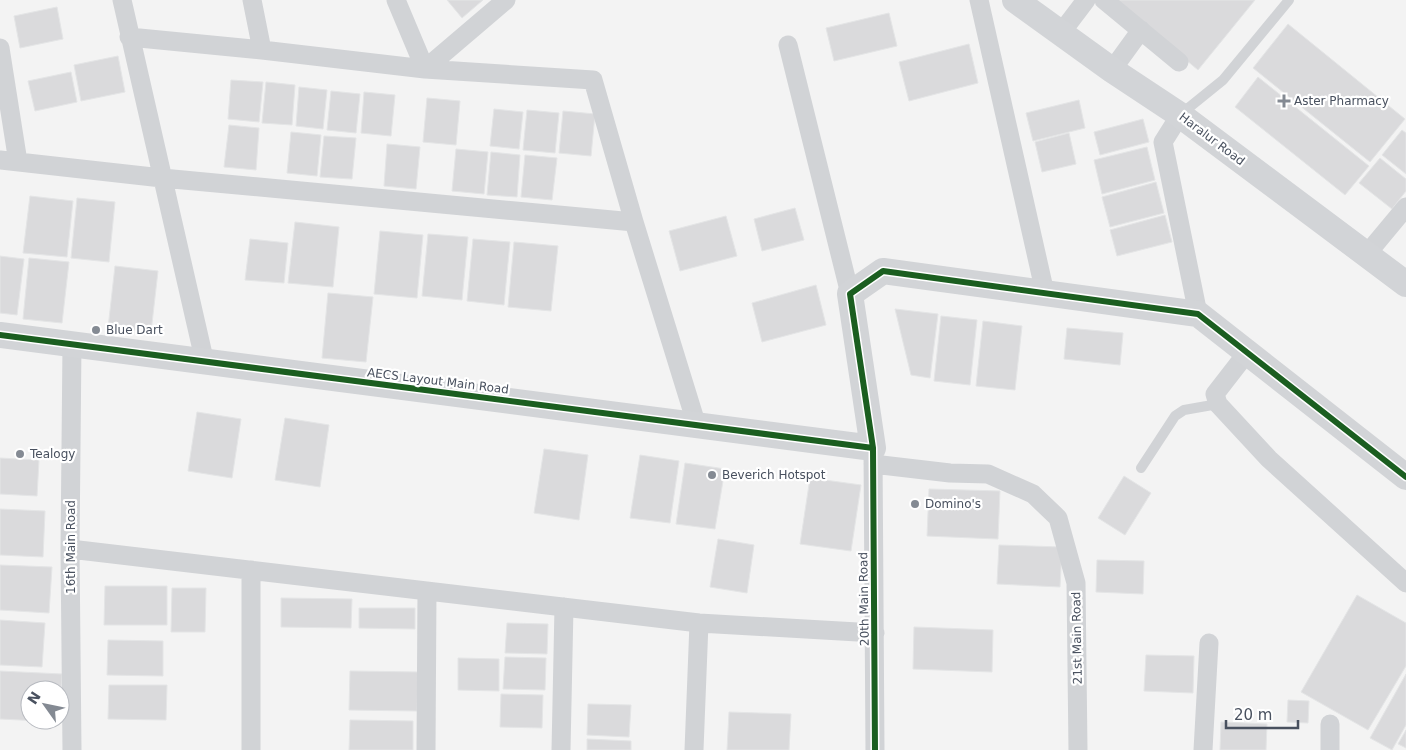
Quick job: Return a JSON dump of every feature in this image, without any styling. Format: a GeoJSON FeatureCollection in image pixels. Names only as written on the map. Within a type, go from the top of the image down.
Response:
{"type":"FeatureCollection","features":[{"type":"Feature","properties":{"kind":"street"},"geometry":{"type":"LineString","coordinates":[[122,0],[205,363]]}},
{"type":"Feature","properties":{"kind":"street"},"geometry":{"type":"LineString","coordinates":[[252,0],[262,50]]}},
{"type":"Feature","properties":{"kind":"street"},"geometry":{"type":"LineString","coordinates":[[396,0],[425,69]]}},
{"type":"Feature","properties":{"kind":"street"},"geometry":{"type":"LineString","coordinates":[[425,69],[506,0]]}},
{"type":"Feature","properties":{"kind":"street"},"geometry":{"type":"LineString","coordinates":[[979,0],[1045,293]]}},
{"type":"Feature","properties":{"kind":"street"},"geometry":{"type":"LineString","coordinates":[[1061,33],[1086,0]]}},
{"type":"Feature","properties":{"kind":"street"},"geometry":{"type":"LineString","coordinates":[[1104,0],[1179,62]]}},
{"type":"Feature","properties":{"kind":"street","name":"Haralur Road"},"geometry":{"type":"LineString","coordinates":[[1024,3],[1112,70],[1180,114],[1406,284]]}},
{"type":"Feature","properties":{"kind":"street"},"geometry":{"type":"LineString","coordinates":[[1112,70],[1141,30]]}},
{"type":"Feature","properties":{"kind":"street"},"geometry":{"type":"LineString","coordinates":[[129,37],[425,69],[593,80],[634,222],[698,426]]}},
{"type":"Feature","properties":{"kind":"street"},"geometry":{"type":"LineString","coordinates":[[788,45],[850,294],[873,456]]}},
{"type":"Feature","properties":{"kind":"street"},"geometry":{"type":"LineString","coordinates":[[0,48],[9,161],[162,178],[634,222]]}},
{"type":"Feature","properties":{"kind":"street"},"geometry":{"type":"LineString","coordinates":[[1180,114],[1163,142],[1198,314]]}},
{"type":"Feature","properties":{"kind":"street"},"geometry":{"type":"LineString","coordinates":[[1366,255],[1406,207]]}},
{"type":"Feature","properties":{"kind":"street"},"geometry":{"type":"LineString","coordinates":[[850,294],[883,271],[1198,314],[1246,354],[1406,478]]}},
{"type":"Feature","properties":{"kind":"street","name":"AECS Layout Main Road"},"geometry":{"type":"LineString","coordinates":[[0,335],[698,426],[873,456]]}},
{"type":"Feature","properties":{"kind":"street","name":"16th Main Road"},"geometry":{"type":"LineString","coordinates":[[72,344],[70,549],[72,750]]}},
{"type":"Feature","properties":{"kind":"street"},"geometry":{"type":"LineString","coordinates":[[1246,354],[1215,394],[1218,404],[1269,459],[1406,583]]}},
{"type":"Feature","properties":{"kind":"street","name":"20th Main Road"},"geometry":{"type":"LineString","coordinates":[[873,456],[875,750]]}},
{"type":"Feature","properties":{"kind":"street","name":"21st Main Road"},"geometry":{"type":"LineString","coordinates":[[873,456],[950,473],[988,474],[1033,494],[1058,518],[1076,583],[1078,750]]}},
{"type":"Feature","properties":{"kind":"street"},"geometry":{"type":"LineString","coordinates":[[70,549],[699,623],[875,634]]}},
{"type":"Feature","properties":{"kind":"street"},"geometry":{"type":"LineString","coordinates":[[251,570],[251,750]]}},
{"type":"Feature","properties":{"kind":"street"},"geometry":{"type":"LineString","coordinates":[[426,750],[427,591]]}},
{"type":"Feature","properties":{"kind":"street"},"geometry":{"type":"LineString","coordinates":[[561,750],[564,608]]}},
{"type":"Feature","properties":{"kind":"street"},"geometry":{"type":"LineString","coordinates":[[694,750],[699,623]]}},
{"type":"Feature","properties":{"kind":"street"},"geometry":{"type":"LineString","coordinates":[[1203,750],[1209,643]]}},
{"type":"Feature","properties":{"kind":"street"},"geometry":{"type":"LineString","coordinates":[[1330,724],[1330,750]]}},
{"type":"Feature","properties":{"kind":"lane"},"geometry":{"type":"LineString","coordinates":[[1180,114],[1223,80],[1289,0]]}},
{"type":"Feature","properties":{"kind":"lane"},"geometry":{"type":"LineString","coordinates":[[1141,468],[1174,416],[1184,410],[1218,404]]}},
{"type":"Feature","properties":{"kind":"building"},"geometry":{"type":"Polygon","coordinates":[[[447,0],[483,0],[462,18],[447,0]]]}},
{"type":"Feature","properties":{"kind":"building"},"geometry":{"type":"Polygon","coordinates":[[[1114,0],[1255,0],[1198,70],[1114,0]]]}},
{"type":"Feature","properties":{"kind":"building"},"geometry":{"type":"Polygon","coordinates":[[[57,7],[63,39],[20,48],[14,16],[57,7]]]}},
{"type":"Feature","properties":{"kind":"building"},"geometry":{"type":"Polygon","coordinates":[[[889,13],[897,46],[834,61],[826,28],[889,13]]]}},
{"type":"Feature","properties":{"kind":"building"},"geometry":{"type":"Polygon","coordinates":[[[1288,24],[1405,119],[1370,162],[1253,68],[1288,24]]]}},
{"type":"Feature","properties":{"kind":"building"},"geometry":{"type":"Polygon","coordinates":[[[969,44],[978,83],[909,101],[899,62],[969,44]]]}},
{"type":"Feature","properties":{"kind":"building"},"geometry":{"type":"Polygon","coordinates":[[[118,56],[125,92],[81,101],[74,65],[118,56]]]}},
{"type":"Feature","properties":{"kind":"building"},"geometry":{"type":"Polygon","coordinates":[[[71,72],[77,102],[35,111],[28,81],[71,72]]]}},
{"type":"Feature","properties":{"kind":"building"},"geometry":{"type":"Polygon","coordinates":[[[1258,77],[1369,166],[1345,195],[1235,107],[1258,77]]]}},
{"type":"Feature","properties":{"kind":"building"},"geometry":{"type":"Polygon","coordinates":[[[231,80],[263,82],[259,122],[228,119],[231,80]]]}},
{"type":"Feature","properties":{"kind":"building"},"geometry":{"type":"Polygon","coordinates":[[[266,82],[295,85],[292,125],[262,123],[266,82]]]}},
{"type":"Feature","properties":{"kind":"building"},"geometry":{"type":"Polygon","coordinates":[[[299,87],[327,90],[323,129],[296,126],[299,87]]]}},
{"type":"Feature","properties":{"kind":"building"},"geometry":{"type":"Polygon","coordinates":[[[331,91],[360,94],[356,133],[327,130],[331,91]]]}},
{"type":"Feature","properties":{"kind":"building"},"geometry":{"type":"Polygon","coordinates":[[[364,92],[395,95],[391,136],[361,133],[364,92]]]}},
{"type":"Feature","properties":{"kind":"building"},"geometry":{"type":"Polygon","coordinates":[[[427,98],[460,101],[456,145],[423,142],[427,98]]]}},
{"type":"Feature","properties":{"kind":"building"},"geometry":{"type":"Polygon","coordinates":[[[1079,100],[1085,128],[1033,141],[1026,113],[1079,100]]]}},
{"type":"Feature","properties":{"kind":"building"},"geometry":{"type":"Polygon","coordinates":[[[494,109],[523,112],[519,149],[490,146],[494,109]]]}},
{"type":"Feature","properties":{"kind":"building"},"geometry":{"type":"Polygon","coordinates":[[[527,110],[559,113],[555,153],[523,150],[527,110]]]}},
{"type":"Feature","properties":{"kind":"building"},"geometry":{"type":"Polygon","coordinates":[[[563,111],[595,114],[591,156],[559,153],[563,111]]]}},
{"type":"Feature","properties":{"kind":"building"},"geometry":{"type":"Polygon","coordinates":[[[1143,119],[1149,142],[1100,155],[1094,132],[1143,119]]]}},
{"type":"Feature","properties":{"kind":"building"},"geometry":{"type":"Polygon","coordinates":[[[229,125],[259,128],[256,170],[224,167],[229,125]]]}},
{"type":"Feature","properties":{"kind":"building"},"geometry":{"type":"Polygon","coordinates":[[[1402,130],[1406,133],[1406,174],[1382,155],[1402,130]]]}},
{"type":"Feature","properties":{"kind":"building"},"geometry":{"type":"Polygon","coordinates":[[[291,132],[321,135],[317,176],[287,173],[291,132]]]}},
{"type":"Feature","properties":{"kind":"building"},"geometry":{"type":"Polygon","coordinates":[[[1069,133],[1076,164],[1042,172],[1035,142],[1069,133]]]}},
{"type":"Feature","properties":{"kind":"building"},"geometry":{"type":"Polygon","coordinates":[[[324,136],[356,138],[352,179],[320,177],[324,136]]]}},
{"type":"Feature","properties":{"kind":"building"},"geometry":{"type":"Polygon","coordinates":[[[387,144],[420,147],[416,189],[384,186],[387,144]]]}},
{"type":"Feature","properties":{"kind":"building"},"geometry":{"type":"Polygon","coordinates":[[[1147,147],[1155,180],[1102,194],[1094,160],[1147,147]]]}},
{"type":"Feature","properties":{"kind":"building"},"geometry":{"type":"Polygon","coordinates":[[[456,149],[488,152],[484,194],[452,191],[456,149]]]}},
{"type":"Feature","properties":{"kind":"building"},"geometry":{"type":"Polygon","coordinates":[[[491,152],[520,155],[517,197],[487,195],[491,152]]]}},
{"type":"Feature","properties":{"kind":"building"},"geometry":{"type":"Polygon","coordinates":[[[525,155],[557,158],[552,200],[521,197],[525,155]]]}},
{"type":"Feature","properties":{"kind":"building"},"geometry":{"type":"Polygon","coordinates":[[[1380,158],[1406,179],[1406,191],[1392,209],[1359,183],[1380,158]]]}},
{"type":"Feature","properties":{"kind":"building"},"geometry":{"type":"Polygon","coordinates":[[[1156,182],[1164,213],[1110,227],[1102,197],[1156,182]]]}},
{"type":"Feature","properties":{"kind":"building"},"geometry":{"type":"Polygon","coordinates":[[[30,196],[73,201],[67,257],[23,253],[30,196]]]}},
{"type":"Feature","properties":{"kind":"building"},"geometry":{"type":"Polygon","coordinates":[[[77,198],[115,202],[109,262],[71,258],[77,198]]]}},
{"type":"Feature","properties":{"kind":"building"},"geometry":{"type":"Polygon","coordinates":[[[795,208],[804,240],[762,251],[754,219],[795,208]]]}},
{"type":"Feature","properties":{"kind":"building"},"geometry":{"type":"Polygon","coordinates":[[[1165,215],[1172,242],[1117,256],[1110,230],[1165,215]]]}},
{"type":"Feature","properties":{"kind":"building"},"geometry":{"type":"Polygon","coordinates":[[[726,216],[737,256],[680,271],[669,231],[726,216]]]}},
{"type":"Feature","properties":{"kind":"building"},"geometry":{"type":"Polygon","coordinates":[[[295,222],[339,227],[333,287],[288,283],[295,222]]]}},
{"type":"Feature","properties":{"kind":"building"},"geometry":{"type":"Polygon","coordinates":[[[380,231],[423,235],[417,298],[374,294],[380,231]]]}},
{"type":"Feature","properties":{"kind":"building"},"geometry":{"type":"Polygon","coordinates":[[[428,234],[468,237],[462,300],[422,296],[428,234]]]}},
{"type":"Feature","properties":{"kind":"building"},"geometry":{"type":"Polygon","coordinates":[[[250,239],[288,243],[284,283],[245,280],[250,239]]]}},
{"type":"Feature","properties":{"kind":"building"},"geometry":{"type":"Polygon","coordinates":[[[473,239],[510,242],[504,305],[467,301],[473,239]]]}},
{"type":"Feature","properties":{"kind":"building"},"geometry":{"type":"Polygon","coordinates":[[[514,242],[558,246],[551,311],[508,307],[514,242]]]}},
{"type":"Feature","properties":{"kind":"building"},"geometry":{"type":"Polygon","coordinates":[[[0,256],[24,259],[17,315],[0,313],[0,256]]]}},
{"type":"Feature","properties":{"kind":"building"},"geometry":{"type":"Polygon","coordinates":[[[29,258],[69,262],[62,323],[23,319],[29,258]]]}},
{"type":"Feature","properties":{"kind":"building"},"geometry":{"type":"Polygon","coordinates":[[[115,266],[158,271],[151,332],[108,328],[115,266]]]}},
{"type":"Feature","properties":{"kind":"building"},"geometry":{"type":"Polygon","coordinates":[[[816,285],[826,325],[762,342],[752,303],[816,285]]]}},
{"type":"Feature","properties":{"kind":"building"},"geometry":{"type":"Polygon","coordinates":[[[328,293],[373,297],[366,362],[322,358],[328,293]]]}},
{"type":"Feature","properties":{"kind":"building"},"geometry":{"type":"Polygon","coordinates":[[[895,309],[938,314],[930,378],[911,375],[895,309]]]}},
{"type":"Feature","properties":{"kind":"building"},"geometry":{"type":"Polygon","coordinates":[[[941,316],[977,320],[970,385],[934,381],[941,316]]]}},
{"type":"Feature","properties":{"kind":"building"},"geometry":{"type":"Polygon","coordinates":[[[983,321],[1022,326],[1015,390],[976,386],[983,321]]]}},
{"type":"Feature","properties":{"kind":"building"},"geometry":{"type":"Polygon","coordinates":[[[1067,328],[1123,333],[1120,365],[1064,359],[1067,328]]]}},
{"type":"Feature","properties":{"kind":"building"},"geometry":{"type":"Polygon","coordinates":[[[197,412],[241,419],[232,478],[188,471],[197,412]]]}},
{"type":"Feature","properties":{"kind":"building"},"geometry":{"type":"Polygon","coordinates":[[[285,418],[329,425],[320,487],[275,480],[285,418]]]}},
{"type":"Feature","properties":{"kind":"building"},"geometry":{"type":"Polygon","coordinates":[[[544,449],[588,455],[579,520],[534,513],[544,449]]]}},
{"type":"Feature","properties":{"kind":"building"},"geometry":{"type":"Polygon","coordinates":[[[640,455],[679,461],[670,523],[630,518],[640,455]]]}},
{"type":"Feature","properties":{"kind":"building"},"geometry":{"type":"Polygon","coordinates":[[[0,458],[39,460],[37,496],[0,494],[0,458]]]}},
{"type":"Feature","properties":{"kind":"building"},"geometry":{"type":"Polygon","coordinates":[[[685,463],[725,469],[715,529],[676,524],[685,463]]]}},
{"type":"Feature","properties":{"kind":"building"},"geometry":{"type":"Polygon","coordinates":[[[1124,476],[1151,493],[1125,535],[1098,518],[1124,476]]]}},
{"type":"Feature","properties":{"kind":"building"},"geometry":{"type":"Polygon","coordinates":[[[810,478],[861,485],[851,551],[800,544],[810,478]]]}},
{"type":"Feature","properties":{"kind":"building"},"geometry":{"type":"Polygon","coordinates":[[[929,489],[1000,491],[998,539],[927,536],[929,489]]]}},
{"type":"Feature","properties":{"kind":"building"},"geometry":{"type":"Polygon","coordinates":[[[0,509],[45,511],[43,557],[0,555],[0,509]]]}},
{"type":"Feature","properties":{"kind":"building"},"geometry":{"type":"Polygon","coordinates":[[[718,539],[754,545],[747,593],[710,587],[718,539]]]}},
{"type":"Feature","properties":{"kind":"building"},"geometry":{"type":"Polygon","coordinates":[[[999,545],[1062,547],[1060,587],[997,584],[999,545]]]}},
{"type":"Feature","properties":{"kind":"building"},"geometry":{"type":"Polygon","coordinates":[[[1097,560],[1144,561],[1143,594],[1096,592],[1097,560]]]}},
{"type":"Feature","properties":{"kind":"building"},"geometry":{"type":"Polygon","coordinates":[[[0,565],[52,567],[49,613],[0,610],[0,565]]]}},
{"type":"Feature","properties":{"kind":"building"},"geometry":{"type":"Polygon","coordinates":[[[105,586],[167,586],[167,625],[104,625],[105,586]]]}},
{"type":"Feature","properties":{"kind":"building"},"geometry":{"type":"Polygon","coordinates":[[[172,588],[206,588],[205,632],[171,632],[172,588]]]}},
{"type":"Feature","properties":{"kind":"building"},"geometry":{"type":"Polygon","coordinates":[[[1357,595],[1406,623],[1406,666],[1368,730],[1301,692],[1357,595]]]}},
{"type":"Feature","properties":{"kind":"building"},"geometry":{"type":"Polygon","coordinates":[[[281,598],[352,599],[351,628],[281,627],[281,598]]]}},
{"type":"Feature","properties":{"kind":"building"},"geometry":{"type":"Polygon","coordinates":[[[359,608],[415,608],[415,629],[359,628],[359,608]]]}},
{"type":"Feature","properties":{"kind":"building"},"geometry":{"type":"Polygon","coordinates":[[[0,620],[45,623],[42,667],[0,665],[0,620]]]}},
{"type":"Feature","properties":{"kind":"building"},"geometry":{"type":"Polygon","coordinates":[[[507,623],[548,624],[547,654],[505,653],[507,623]]]}},
{"type":"Feature","properties":{"kind":"building"},"geometry":{"type":"Polygon","coordinates":[[[914,627],[993,630],[992,672],[913,669],[914,627]]]}},
{"type":"Feature","properties":{"kind":"building"},"geometry":{"type":"Polygon","coordinates":[[[108,640],[163,641],[163,676],[107,675],[108,640]]]}},
{"type":"Feature","properties":{"kind":"building"},"geometry":{"type":"Polygon","coordinates":[[[1146,655],[1194,656],[1193,693],[1144,691],[1146,655]]]}},
{"type":"Feature","properties":{"kind":"building"},"geometry":{"type":"Polygon","coordinates":[[[505,657],[546,658],[545,690],[503,689],[505,657]]]}},
{"type":"Feature","properties":{"kind":"building"},"geometry":{"type":"Polygon","coordinates":[[[458,658],[499,659],[499,691],[458,690],[458,658]]]}},
{"type":"Feature","properties":{"kind":"building"},"geometry":{"type":"Polygon","coordinates":[[[0,671],[62,674],[62,680],[20,680],[20,720],[0,719],[0,671]]]}},
{"type":"Feature","properties":{"kind":"building"},"geometry":{"type":"Polygon","coordinates":[[[350,671],[418,672],[417,711],[349,710],[350,671]]]}},
{"type":"Feature","properties":{"kind":"building"},"geometry":{"type":"Polygon","coordinates":[[[1406,674],[1406,725],[1392,750],[1370,738],[1406,674]]]}},
{"type":"Feature","properties":{"kind":"building"},"geometry":{"type":"Polygon","coordinates":[[[109,685],[167,685],[166,720],[108,719],[109,685]]]}},
{"type":"Feature","properties":{"kind":"building"},"geometry":{"type":"Polygon","coordinates":[[[501,694],[543,695],[542,728],[500,727],[501,694]]]}},
{"type":"Feature","properties":{"kind":"building"},"geometry":{"type":"Polygon","coordinates":[[[1288,700],[1309,701],[1308,723],[1287,722],[1288,700]]]}},
{"type":"Feature","properties":{"kind":"building"},"geometry":{"type":"Polygon","coordinates":[[[588,704],[631,705],[629,737],[587,735],[588,704]]]}},
{"type":"Feature","properties":{"kind":"building"},"geometry":{"type":"Polygon","coordinates":[[[729,712],[791,714],[789,750],[727,750],[729,712]]]}},
{"type":"Feature","properties":{"kind":"building"},"geometry":{"type":"Polygon","coordinates":[[[350,720],[413,721],[413,750],[349,750],[350,720]]]}},
{"type":"Feature","properties":{"kind":"building"},"geometry":{"type":"Polygon","coordinates":[[[1221,722],[1267,724],[1266,750],[1220,750],[1221,722]]]}},
{"type":"Feature","properties":{"kind":"building"},"geometry":{"type":"Polygon","coordinates":[[[1406,730],[1406,748],[1398,744],[1406,730]]]}},
{"type":"Feature","properties":{"kind":"building"},"geometry":{"type":"Polygon","coordinates":[[[587,739],[631,741],[631,750],[587,750],[587,739]]]}},
{"type":"Feature","properties":{"kind":"cycle path"},"geometry":{"type":"LineString","coordinates":[[875,750],[873,448],[850,294],[883,271],[1198,314],[1406,477]]}},
{"type":"Feature","properties":{"kind":"cycle path"},"geometry":{"type":"LineString","coordinates":[[0,335],[873,448]]}},
{"type":"Feature","properties":{"kind":"place","name":"Aster Pharmacy"},"geometry":{"type":"Point","coordinates":[1284,101]}},
{"type":"Feature","properties":{"kind":"place","name":"Blue Dart"},"geometry":{"type":"Point","coordinates":[96,330]}},
{"type":"Feature","properties":{"kind":"place","name":"Tealogy"},"geometry":{"type":"Point","coordinates":[20,454]}},
{"type":"Feature","properties":{"kind":"place","name":"Beverich Hotspot"},"geometry":{"type":"Point","coordinates":[712,475]}},
{"type":"Feature","properties":{"kind":"place","name":"Domino's"},"geometry":{"type":"Point","coordinates":[915,504]}}]}
